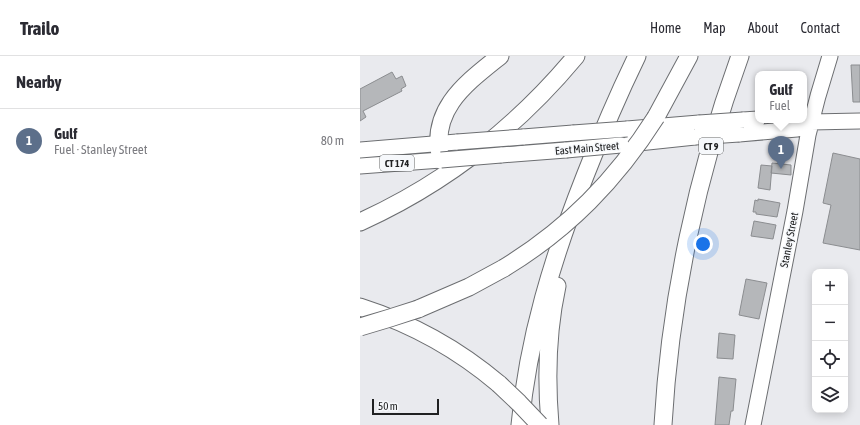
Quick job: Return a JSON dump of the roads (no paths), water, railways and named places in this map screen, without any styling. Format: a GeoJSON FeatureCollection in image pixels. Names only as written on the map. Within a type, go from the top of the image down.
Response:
{"type":"FeatureCollection","features":[{"type":"Feature","properties":{"kind":"highway"},"geometry":{"type":"LineString","coordinates":[[438,155],[440,123],[450,103],[465,85],[500,56]]}},
{"type":"Feature","properties":{"kind":"highway"},"geometry":{"type":"LineString","coordinates":[[360,222],[416,193],[477,152],[531,104],[576,56]]}},
{"type":"Feature","properties":{"kind":"highway"},"geometry":{"type":"LineString","coordinates":[[520,425],[525,381],[537,321],[556,257],[571,211],[608,118],[637,56]]}},
{"type":"Feature","properties":{"kind":"highway"},"geometry":{"type":"LineString","coordinates":[[360,327],[418,309],[469,287],[528,253],[557,231],[593,199],[624,164],[656,117],[689,56]]}},
{"type":"Feature","properties":{"kind":"highway","name":"CT 9"},"geometry":{"type":"LineString","coordinates":[[663,425],[669,358],[679,286],[695,208],[719,118],[740,56]]}},
{"type":"Feature","properties":{"kind":"highway"},"geometry":{"type":"LineString","coordinates":[[550,425],[548,362],[551,323],[571,211]]}},
{"type":"Feature","properties":{"kind":"highway"},"geometry":{"type":"LineString","coordinates":[[360,307],[387,317],[427,336],[464,358],[499,384],[519,402],[540,425]]}},
{"type":"Feature","properties":{"kind":"highway"},"geometry":{"type":"LineString","coordinates":[[668,425],[669,358]]}},
{"type":"Feature","properties":{"kind":"main road","name":"Stanley Street"},"geometry":{"type":"LineString","coordinates":[[753,425],[795,211],[808,120],[830,56]]}},
{"type":"Feature","properties":{"kind":"main road","name":"East Main Street"},"geometry":{"type":"LineString","coordinates":[[808,120],[860,121]]}},
{"type":"Feature","properties":{"kind":"main road","name":"East Main Street"},"geometry":{"type":"LineString","coordinates":[[360,150],[438,155],[501,155],[620,145],[697,130],[747,124],[797,129],[805,127],[807,123]]}},
{"type":"Feature","properties":{"kind":"main road","name":"East Main Street"},"geometry":{"type":"LineString","coordinates":[[360,166],[438,155],[457,142],[627,129],[697,130]]}},
{"type":"Feature","properties":{"kind":"place","name":"Gulf"},"geometry":{"type":"Point","coordinates":[781,169]}}]}
